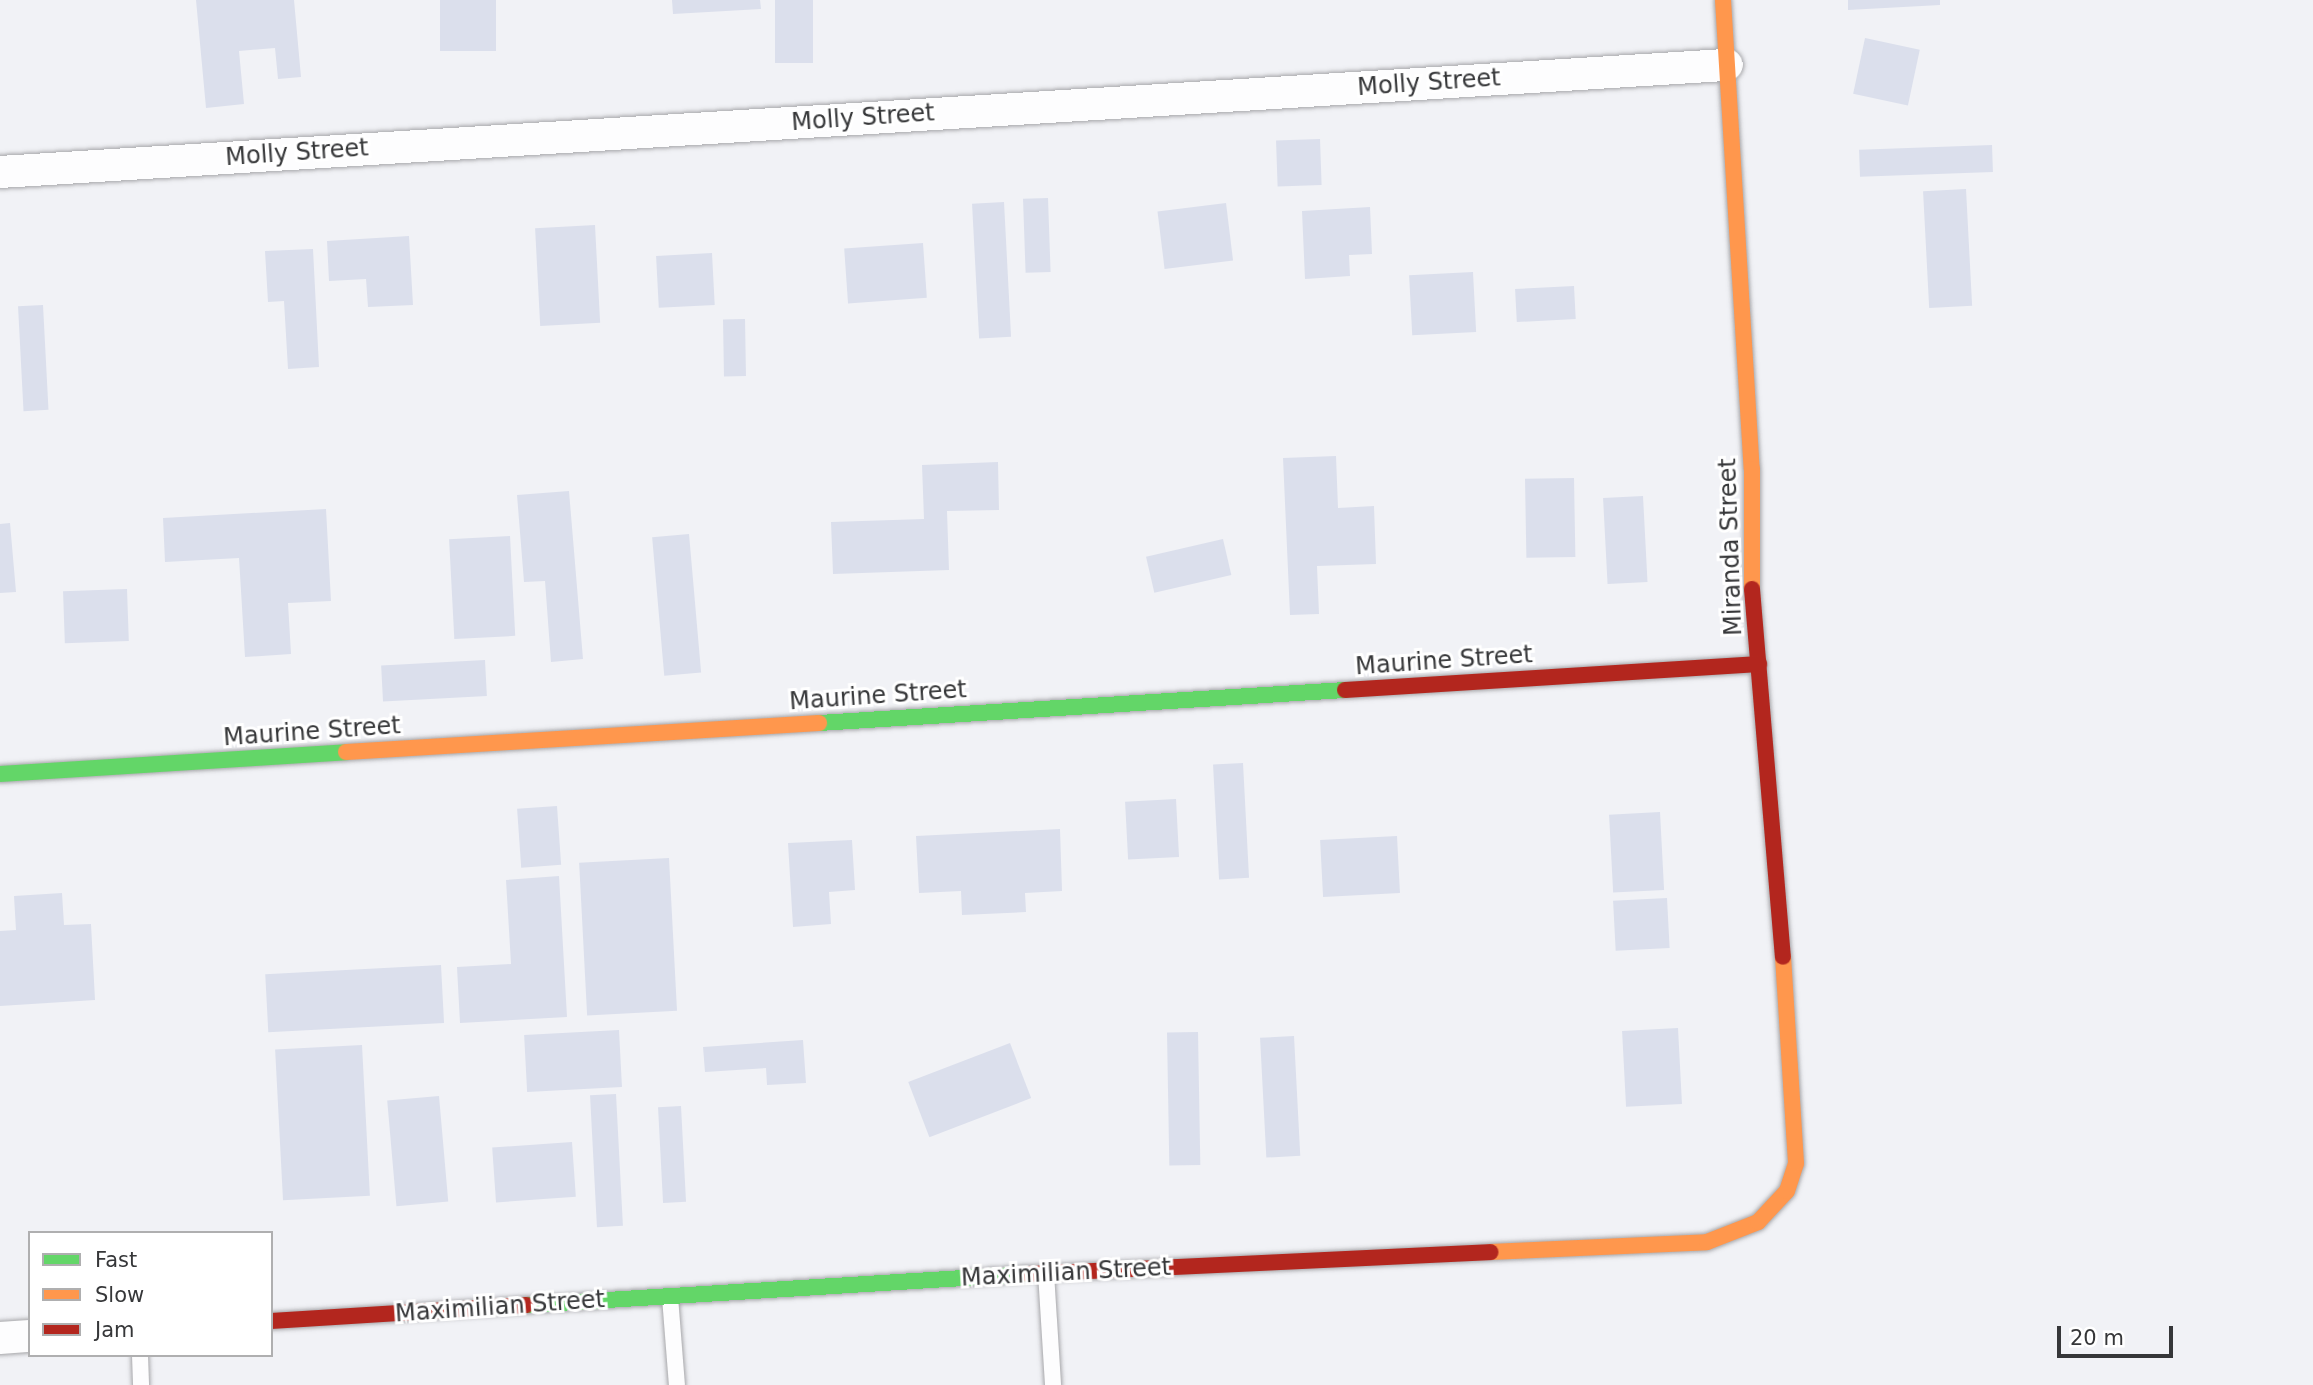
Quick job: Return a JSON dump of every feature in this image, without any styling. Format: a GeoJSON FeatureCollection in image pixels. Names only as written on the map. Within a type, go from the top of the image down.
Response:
{"type":"FeatureCollection","features":[{"type":"Feature","properties":{"kind":"street","name":"Miranda Street"},"geometry":{"type":"LineString","coordinates":[[1723,0],[1752,470],[1750,559],[1797,1134]]}},
{"type":"Feature","properties":{"kind":"street","name":"Molly Street"},"geometry":{"type":"LineString","coordinates":[[0,172],[1727,65]]}},
{"type":"Feature","properties":{"kind":"street","name":"Maurine Street"},"geometry":{"type":"LineString","coordinates":[[0,774],[1759,664]]}},
{"type":"Feature","properties":{"kind":"street","name":"Maximilian Street"},"geometry":{"type":"LineString","coordinates":[[273,1321],[1046,1273],[1707,1241],[1758,1222],[1787,1191],[1796,1163],[1797,1134]]}},
{"type":"Feature","properties":{"kind":"street"},"geometry":{"type":"LineString","coordinates":[[0,1338],[28,1336]]}},
{"type":"Feature","properties":{"kind":"lane"},"geometry":{"type":"LineString","coordinates":[[1046,1273],[1053,1385]]}},
{"type":"Feature","properties":{"kind":"lane"},"geometry":{"type":"LineString","coordinates":[[670,1297],[677,1385]]}},
{"type":"Feature","properties":{"kind":"lane"},"geometry":{"type":"LineString","coordinates":[[140,1357],[141,1385]]}},
{"type":"Feature","properties":{"kind":"building"},"geometry":{"type":"Polygon","coordinates":[[[196,0],[294,0],[301,77],[278,79],[275,48],[239,51],[244,104],[206,108],[196,0]]]}},
{"type":"Feature","properties":{"kind":"building"},"geometry":{"type":"Polygon","coordinates":[[[440,0],[496,0],[496,51],[440,51],[440,0]]]}},
{"type":"Feature","properties":{"kind":"building"},"geometry":{"type":"Polygon","coordinates":[[[672,0],[760,0],[761,9],[673,14],[672,0]]]}},
{"type":"Feature","properties":{"kind":"building"},"geometry":{"type":"Polygon","coordinates":[[[775,0],[813,0],[813,63],[775,63],[775,0]]]}},
{"type":"Feature","properties":{"kind":"building"},"geometry":{"type":"Polygon","coordinates":[[[1848,0],[1940,0],[1940,5],[1848,10],[1848,0]]]}},
{"type":"Feature","properties":{"kind":"building"},"geometry":{"type":"Polygon","coordinates":[[[1865,38],[1920,50],[1908,105],[1853,94],[1865,38]]]}},
{"type":"Feature","properties":{"kind":"building"},"geometry":{"type":"Polygon","coordinates":[[[1320,139],[1322,185],[1278,187],[1276,141],[1320,139]]]}},
{"type":"Feature","properties":{"kind":"building"},"geometry":{"type":"Polygon","coordinates":[[[1992,145],[1993,172],[1860,177],[1859,150],[1992,145]]]}},
{"type":"Feature","properties":{"kind":"building"},"geometry":{"type":"Polygon","coordinates":[[[1966,189],[1972,306],[1929,308],[1923,191],[1966,189]]]}},
{"type":"Feature","properties":{"kind":"building"},"geometry":{"type":"Polygon","coordinates":[[[1048,198],[1051,272],[1026,273],[1023,199],[1048,198]]]}},
{"type":"Feature","properties":{"kind":"building"},"geometry":{"type":"Polygon","coordinates":[[[1004,202],[1011,337],[979,338],[972,204],[1004,202]]]}},
{"type":"Feature","properties":{"kind":"building"},"geometry":{"type":"Polygon","coordinates":[[[1226,203],[1233,261],[1165,269],[1158,211],[1226,203]]]}},
{"type":"Feature","properties":{"kind":"building"},"geometry":{"type":"Polygon","coordinates":[[[1370,207],[1372,254],[1349,255],[1350,276],[1305,279],[1302,211],[1370,207]]]}},
{"type":"Feature","properties":{"kind":"building"},"geometry":{"type":"Polygon","coordinates":[[[595,225],[600,323],[540,326],[535,228],[595,225]]]}},
{"type":"Feature","properties":{"kind":"building"},"geometry":{"type":"Polygon","coordinates":[[[409,236],[413,305],[368,307],[366,279],[329,281],[327,241],[409,236]]]}},
{"type":"Feature","properties":{"kind":"building"},"geometry":{"type":"Polygon","coordinates":[[[923,243],[927,298],[848,303],[844,249],[923,243]]]}},
{"type":"Feature","properties":{"kind":"building"},"geometry":{"type":"Polygon","coordinates":[[[313,249],[319,367],[288,369],[284,301],[268,302],[265,251],[313,249]]]}},
{"type":"Feature","properties":{"kind":"building"},"geometry":{"type":"Polygon","coordinates":[[[712,253],[715,305],[659,308],[656,256],[712,253]]]}},
{"type":"Feature","properties":{"kind":"building"},"geometry":{"type":"Polygon","coordinates":[[[1473,272],[1476,332],[1412,335],[1409,275],[1473,272]]]}},
{"type":"Feature","properties":{"kind":"building"},"geometry":{"type":"Polygon","coordinates":[[[1574,286],[1576,319],[1517,322],[1515,289],[1574,286]]]}},
{"type":"Feature","properties":{"kind":"building"},"geometry":{"type":"Polygon","coordinates":[[[43,305],[48,410],[24,411],[18,306],[43,305]]]}},
{"type":"Feature","properties":{"kind":"building"},"geometry":{"type":"Polygon","coordinates":[[[723,319],[745,319],[746,376],[724,376],[723,319]]]}},
{"type":"Feature","properties":{"kind":"building"},"geometry":{"type":"Polygon","coordinates":[[[1336,456],[1338,508],[1374,506],[1376,564],[1317,566],[1319,614],[1290,615],[1283,458],[1336,456]]]}},
{"type":"Feature","properties":{"kind":"building"},"geometry":{"type":"Polygon","coordinates":[[[998,462],[999,510],[947,511],[949,570],[833,574],[831,522],[924,519],[922,465],[998,462]]]}},
{"type":"Feature","properties":{"kind":"building"},"geometry":{"type":"Polygon","coordinates":[[[1574,478],[1575,557],[1526,558],[1525,479],[1574,478]]]}},
{"type":"Feature","properties":{"kind":"building"},"geometry":{"type":"Polygon","coordinates":[[[569,491],[583,659],[551,662],[545,581],[524,582],[517,495],[569,491]]]}},
{"type":"Feature","properties":{"kind":"building"},"geometry":{"type":"Polygon","coordinates":[[[1643,496],[1648,582],[1608,584],[1603,498],[1643,496]]]}},
{"type":"Feature","properties":{"kind":"building"},"geometry":{"type":"Polygon","coordinates":[[[326,509],[331,601],[288,603],[291,654],[245,657],[239,558],[165,562],[163,518],[326,509]]]}},
{"type":"Feature","properties":{"kind":"building"},"geometry":{"type":"Polygon","coordinates":[[[10,523],[16,592],[0,593],[0,524],[10,523]]]}},
{"type":"Feature","properties":{"kind":"building"},"geometry":{"type":"Polygon","coordinates":[[[689,534],[701,672],[664,676],[652,537],[689,534]]]}},
{"type":"Feature","properties":{"kind":"building"},"geometry":{"type":"Polygon","coordinates":[[[510,536],[515,636],[454,639],[449,539],[510,536]]]}},
{"type":"Feature","properties":{"kind":"building"},"geometry":{"type":"Polygon","coordinates":[[[1223,539],[1231,575],[1154,593],[1146,557],[1223,539]]]}},
{"type":"Feature","properties":{"kind":"building"},"geometry":{"type":"Polygon","coordinates":[[[127,589],[129,641],[65,643],[63,591],[127,589]]]}},
{"type":"Feature","properties":{"kind":"building"},"geometry":{"type":"Polygon","coordinates":[[[485,660],[487,696],[383,701],[381,665],[485,660]]]}},
{"type":"Feature","properties":{"kind":"building"},"geometry":{"type":"Polygon","coordinates":[[[1243,763],[1249,878],[1219,879],[1213,765],[1243,763]]]}},
{"type":"Feature","properties":{"kind":"building"},"geometry":{"type":"Polygon","coordinates":[[[1176,799],[1179,857],[1128,860],[1125,802],[1176,799]]]}},
{"type":"Feature","properties":{"kind":"building"},"geometry":{"type":"Polygon","coordinates":[[[557,806],[561,865],[521,868],[517,809],[557,806]]]}},
{"type":"Feature","properties":{"kind":"building"},"geometry":{"type":"Polygon","coordinates":[[[1660,812],[1664,890],[1613,893],[1609,815],[1660,812]]]}},
{"type":"Feature","properties":{"kind":"building"},"geometry":{"type":"Polygon","coordinates":[[[1060,829],[1062,891],[1025,893],[1026,912],[962,915],[961,891],[919,893],[916,836],[1060,829]]]}},
{"type":"Feature","properties":{"kind":"building"},"geometry":{"type":"Polygon","coordinates":[[[1397,836],[1400,893],[1323,897],[1320,840],[1397,836]]]}},
{"type":"Feature","properties":{"kind":"building"},"geometry":{"type":"Polygon","coordinates":[[[852,840],[855,890],[829,892],[831,924],[793,927],[788,843],[852,840]]]}},
{"type":"Feature","properties":{"kind":"building"},"geometry":{"type":"Polygon","coordinates":[[[669,858],[677,1011],[587,1016],[579,863],[669,858]]]}},
{"type":"Feature","properties":{"kind":"building"},"geometry":{"type":"Polygon","coordinates":[[[559,876],[567,1017],[460,1023],[457,967],[511,964],[506,880],[559,876]]]}},
{"type":"Feature","properties":{"kind":"building"},"geometry":{"type":"Polygon","coordinates":[[[62,893],[64,925],[91,924],[95,1000],[0,1006],[0,931],[16,930],[14,896],[62,893]]]}},
{"type":"Feature","properties":{"kind":"building"},"geometry":{"type":"Polygon","coordinates":[[[1667,898],[1670,948],[1616,951],[1613,901],[1667,898]]]}},
{"type":"Feature","properties":{"kind":"building"},"geometry":{"type":"Polygon","coordinates":[[[441,965],[444,1023],[268,1032],[265,974],[441,965]]]}},
{"type":"Feature","properties":{"kind":"building"},"geometry":{"type":"Polygon","coordinates":[[[1678,1028],[1682,1104],[1626,1107],[1622,1031],[1678,1028]]]}},
{"type":"Feature","properties":{"kind":"building"},"geometry":{"type":"Polygon","coordinates":[[[619,1030],[622,1087],[527,1092],[524,1035],[619,1030]]]}},
{"type":"Feature","properties":{"kind":"building"},"geometry":{"type":"Polygon","coordinates":[[[1198,1032],[1200,1165],[1169,1166],[1167,1033],[1198,1032]]]}},
{"type":"Feature","properties":{"kind":"building"},"geometry":{"type":"Polygon","coordinates":[[[1294,1036],[1300,1156],[1266,1158],[1260,1038],[1294,1036]]]}},
{"type":"Feature","properties":{"kind":"building"},"geometry":{"type":"Polygon","coordinates":[[[803,1040],[806,1083],[767,1085],[766,1068],[705,1072],[703,1047],[803,1040]]]}},
{"type":"Feature","properties":{"kind":"building"},"geometry":{"type":"Polygon","coordinates":[[[1010,1043],[1031,1098],[929,1137],[908,1082],[1010,1043]]]}},
{"type":"Feature","properties":{"kind":"building"},"geometry":{"type":"Polygon","coordinates":[[[362,1045],[370,1196],[283,1200],[275,1050],[362,1045]]]}},
{"type":"Feature","properties":{"kind":"building"},"geometry":{"type":"Polygon","coordinates":[[[616,1094],[623,1226],[597,1227],[590,1095],[616,1094]]]}},
{"type":"Feature","properties":{"kind":"building"},"geometry":{"type":"Polygon","coordinates":[[[439,1096],[448,1202],[396,1206],[387,1101],[439,1096]]]}},
{"type":"Feature","properties":{"kind":"building"},"geometry":{"type":"Polygon","coordinates":[[[681,1106],[686,1202],[663,1203],[658,1107],[681,1106]]]}},
{"type":"Feature","properties":{"kind":"building"},"geometry":{"type":"Polygon","coordinates":[[[572,1142],[576,1197],[496,1202],[492,1148],[572,1142]]]}},
{"type":"Feature","properties":{"kind":"traffic: fast"},"geometry":{"type":"LineString","coordinates":[[819,723],[1345,690]]}},
{"type":"Feature","properties":{"kind":"traffic: fast"},"geometry":{"type":"LineString","coordinates":[[0,774],[346,752]]}},
{"type":"Feature","properties":{"kind":"traffic: fast"},"geometry":{"type":"LineString","coordinates":[[526,1305],[1028,1274]]}},
{"type":"Feature","properties":{"kind":"traffic: slow"},"geometry":{"type":"LineString","coordinates":[[1723,0],[1752,469],[1752,589]]}},
{"type":"Feature","properties":{"kind":"traffic: slow"},"geometry":{"type":"LineString","coordinates":[[346,752],[819,723]]}},
{"type":"Feature","properties":{"kind":"traffic: slow"},"geometry":{"type":"LineString","coordinates":[[1490,1252],[1707,1242],[1758,1222],[1787,1191],[1796,1163],[1783,957]]}},
{"type":"Feature","properties":{"kind":"traffic: jam"},"geometry":{"type":"LineString","coordinates":[[1752,589],[1783,957]]}},
{"type":"Feature","properties":{"kind":"traffic: jam"},"geometry":{"type":"LineString","coordinates":[[1345,690],[1759,664]]}},
{"type":"Feature","properties":{"kind":"traffic: jam"},"geometry":{"type":"LineString","coordinates":[[1028,1274],[1490,1252]]}},
{"type":"Feature","properties":{"kind":"traffic: jam"},"geometry":{"type":"LineString","coordinates":[[273,1321],[526,1305]]}}]}
